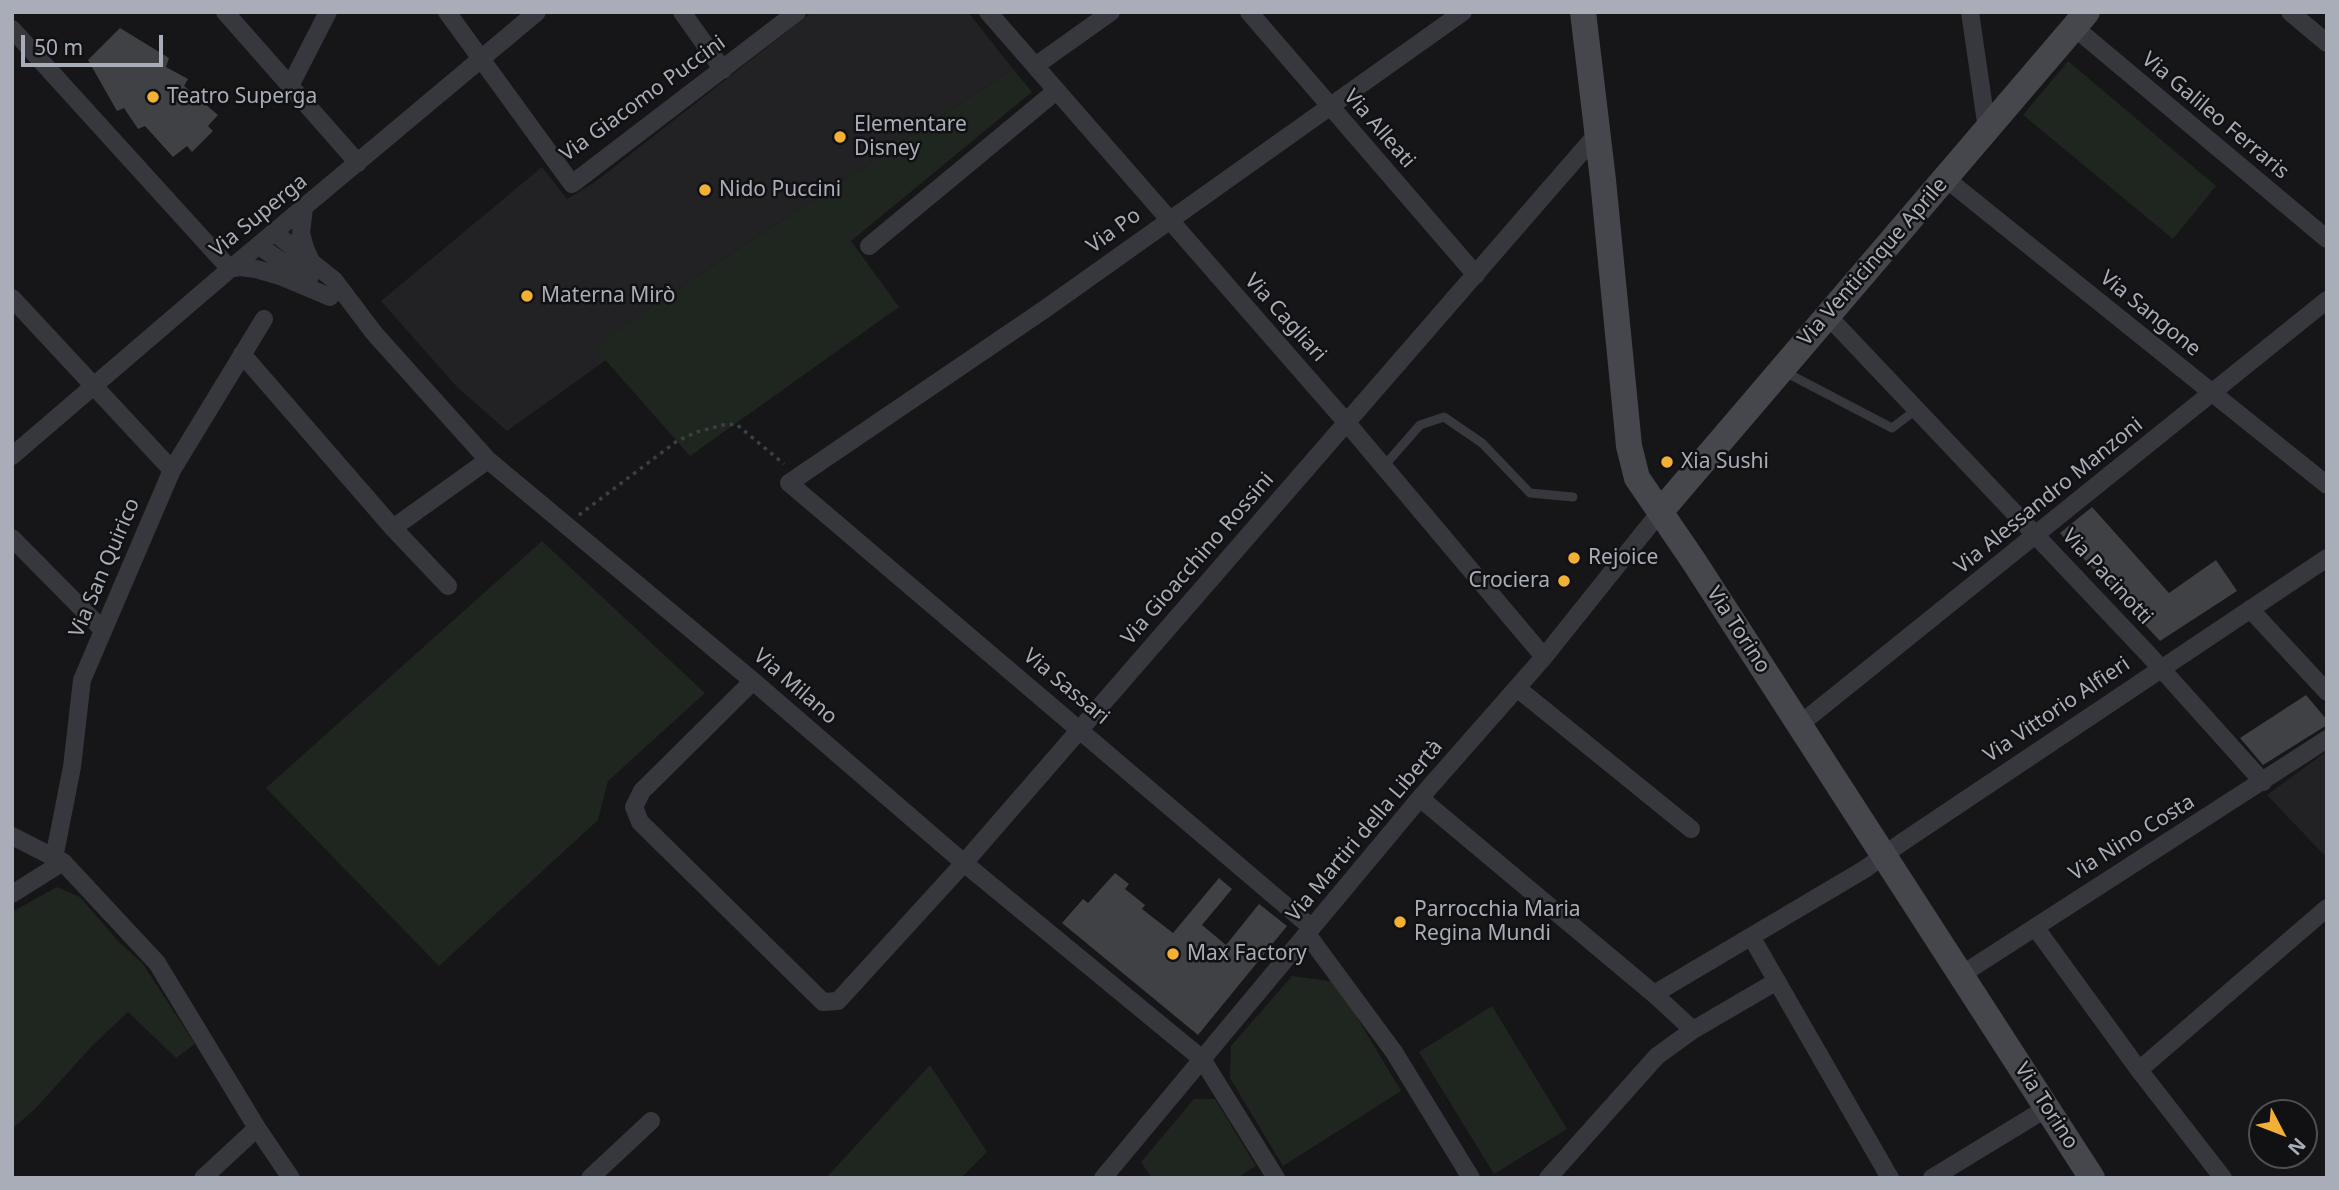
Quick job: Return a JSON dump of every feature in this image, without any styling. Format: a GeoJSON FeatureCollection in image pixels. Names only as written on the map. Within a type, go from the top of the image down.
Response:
{"type":"FeatureCollection","features":[{"type":"Feature","properties":{"kind":"main road","name":"Via Torino"},"geometry":{"type":"LineString","coordinates":[[1583,12],[1631,457],[1637,478],[2092,1178]]}},
{"type":"Feature","properties":{"kind":"main road","name":"Via Venticinque Aprile"},"geometry":{"type":"LineString","coordinates":[[1660,512],[2080,20]]}},
{"type":"Feature","properties":{"kind":"street"},"geometry":{"type":"LineString","coordinates":[[225,12],[358,163]]}},
{"type":"Feature","properties":{"kind":"street"},"geometry":{"type":"LineString","coordinates":[[290,86],[328,12]]}},
{"type":"Feature","properties":{"kind":"street"},"geometry":{"type":"LineString","coordinates":[[447,12],[482,59]]}},
{"type":"Feature","properties":{"kind":"street","name":"Via Superga"},"geometry":{"type":"LineString","coordinates":[[12,456],[537,12]]}},
{"type":"Feature","properties":{"kind":"street"},"geometry":{"type":"LineString","coordinates":[[682,12],[723,69]]}},
{"type":"Feature","properties":{"kind":"street","name":"Via Giacomo Puccini"},"geometry":{"type":"LineString","coordinates":[[482,59],[572,184],[797,12]]}},
{"type":"Feature","properties":{"kind":"street","name":"Via Cagliari"},"geometry":{"type":"LineString","coordinates":[[988,12],[1347,423],[1544,657]]}},
{"type":"Feature","properties":{"kind":"street"},"geometry":{"type":"LineString","coordinates":[[1035,66],[1111,12]]}},
{"type":"Feature","properties":{"kind":"street","name":"Via Alleati"},"geometry":{"type":"LineString","coordinates":[[1249,12],[1476,275]]}},
{"type":"Feature","properties":{"kind":"street","name":"Via Po"},"geometry":{"type":"LineString","coordinates":[[794,479],[1034,316],[1463,12]]}},
{"type":"Feature","properties":{"kind":"street"},"geometry":{"type":"LineString","coordinates":[[1970,12],[1987,129]]}},
{"type":"Feature","properties":{"kind":"street"},"geometry":{"type":"LineString","coordinates":[[2290,12],[2327,43]]}},
{"type":"Feature","properties":{"kind":"street","name":"Via Galileo Ferraris"},"geometry":{"type":"LineString","coordinates":[[2080,20],[2327,239]]}},
{"type":"Feature","properties":{"kind":"street"},"geometry":{"type":"LineString","coordinates":[[12,29],[230,270],[240,267],[256,269],[330,296]]}},
{"type":"Feature","properties":{"kind":"street"},"geometry":{"type":"LineString","coordinates":[[869,246],[1056,91]]}},
{"type":"Feature","properties":{"kind":"street","name":"Via Gioacchino Rossini"},"geometry":{"type":"LineString","coordinates":[[752,681],[642,791],[634,807],[640,822],[823,1002],[838,1001],[964,863],[1598,133]]}},
{"type":"Feature","properties":{"kind":"street","name":"Via Sangone"},"geometry":{"type":"LineString","coordinates":[[1945,178],[2327,485]]}},
{"type":"Feature","properties":{"kind":"street"},"geometry":{"type":"LineString","coordinates":[[304,208],[301,233],[304,248],[313,263]]}},
{"type":"Feature","properties":{"kind":"street","name":"Via Milano"},"geometry":{"type":"LineString","coordinates":[[275,233],[334,280],[374,333],[488,460],[964,863],[1202,1059],[1276,1178]]}},
{"type":"Feature","properties":{"kind":"street","name":"Via Milano"},"geometry":{"type":"LineString","coordinates":[[259,246],[330,296],[374,333]]}},
{"type":"Feature","properties":{"kind":"street"},"geometry":{"type":"LineString","coordinates":[[12,298],[172,470]]}},
{"type":"Feature","properties":{"kind":"street","name":"Via Alessandro Manzoni"},"geometry":{"type":"LineString","coordinates":[[1799,725],[2327,300]]}},
{"type":"Feature","properties":{"kind":"street","name":"Via Pacinotti"},"geometry":{"type":"LineString","coordinates":[[1828,316],[2148,654],[2263,782]]}},
{"type":"Feature","properties":{"kind":"street","name":"Via San Quirico"},"geometry":{"type":"LineString","coordinates":[[59,860],[82,680],[172,470],[264,319]]}},
{"type":"Feature","properties":{"kind":"street"},"geometry":{"type":"LineString","coordinates":[[242,354],[393,528],[449,586]]}},
{"type":"Feature","properties":{"kind":"street"},"geometry":{"type":"LineString","coordinates":[[393,528],[488,460]]}},
{"type":"Feature","properties":{"kind":"street","name":"Via Sassari"},"geometry":{"type":"LineString","coordinates":[[794,479],[1310,931],[1394,1052],[1471,1178]]}},
{"type":"Feature","properties":{"kind":"street","name":"Via Martiri della Libertà"},"geometry":{"type":"LineString","coordinates":[[1103,1178],[1420,797],[1544,657],[1660,512]]}},
{"type":"Feature","properties":{"kind":"street"},"geometry":{"type":"LineString","coordinates":[[12,538],[103,630]]}},
{"type":"Feature","properties":{"kind":"street","name":"Via Vittorio Alfieri"},"geometry":{"type":"LineString","coordinates":[[1654,994],[1866,869],[2327,558]]}},
{"type":"Feature","properties":{"kind":"street"},"geometry":{"type":"LineString","coordinates":[[2250,609],[2327,692]]}},
{"type":"Feature","properties":{"kind":"street"},"geometry":{"type":"LineString","coordinates":[[1517,688],[1691,829]]}},
{"type":"Feature","properties":{"kind":"street","name":"Via Nino Costa"},"geometry":{"type":"LineString","coordinates":[[1961,975],[2327,739]]}},
{"type":"Feature","properties":{"kind":"street"},"geometry":{"type":"LineString","coordinates":[[1420,797],[1693,1030]]}},
{"type":"Feature","properties":{"kind":"street"},"geometry":{"type":"LineString","coordinates":[[12,836],[59,860],[157,963],[290,1178]]}},
{"type":"Feature","properties":{"kind":"street"},"geometry":{"type":"LineString","coordinates":[[12,894],[59,860]]}},
{"type":"Feature","properties":{"kind":"street"},"geometry":{"type":"LineString","coordinates":[[2139,1070],[2327,908]]}},
{"type":"Feature","properties":{"kind":"street"},"geometry":{"type":"LineString","coordinates":[[2035,927],[2222,1178]]}},
{"type":"Feature","properties":{"kind":"street"},"geometry":{"type":"LineString","coordinates":[[1752,938],[1891,1178]]}},
{"type":"Feature","properties":{"kind":"street"},"geometry":{"type":"LineString","coordinates":[[1548,1178],[1657,1056],[1693,1030],[1777,981]]}},
{"type":"Feature","properties":{"kind":"street"},"geometry":{"type":"LineString","coordinates":[[1932,1178],[2047,1108]]}},
{"type":"Feature","properties":{"kind":"street"},"geometry":{"type":"LineString","coordinates":[[590,1178],[651,1121]]}},
{"type":"Feature","properties":{"kind":"street"},"geometry":{"type":"LineString","coordinates":[[203,1178],[257,1128]]}},
{"type":"Feature","properties":{"kind":"lane"},"geometry":{"type":"LineString","coordinates":[[1781,370],[1892,428],[1917,409]]}},
{"type":"Feature","properties":{"kind":"lane"},"geometry":{"type":"LineString","coordinates":[[1384,466],[1420,425],[1444,417],[1482,443],[1531,493],[1573,497]]}},
{"type":"Feature","properties":{"kind":"path"},"geometry":{"type":"LineString","coordinates":[[566,525],[677,441],[723,425],[736,424],[794,479]]}},
{"type":"Feature","properties":{"kind":"shaded area"},"geometry":{"type":"Polygon","coordinates":[[[812,12],[968,12],[1013,69],[673,292],[595,347],[606,360],[507,431],[457,387],[381,301],[542,167],[567,199],[595,182],[812,12]]]}},
{"type":"Feature","properties":{"kind":"shaded area"},"geometry":{"type":"Polygon","coordinates":[[[2068,61],[2216,186],[2173,239],[2023,115],[2068,61]]]}},
{"type":"Feature","properties":{"kind":"shaded area"},"geometry":{"type":"Polygon","coordinates":[[[1013,69],[1032,92],[851,241],[899,307],[690,456],[594,347],[673,292],[1013,69]]]}},
{"type":"Feature","properties":{"kind":"shaded area"},"geometry":{"type":"Polygon","coordinates":[[[542,541],[705,693],[608,781],[598,820],[439,966],[266,788],[542,541]]]}},
{"type":"Feature","properties":{"kind":"shaded area"},"geometry":{"type":"Polygon","coordinates":[[[2327,751],[2327,858],[2267,795],[2327,751]]]}},
{"type":"Feature","properties":{"kind":"shaded area"},"geometry":{"type":"Polygon","coordinates":[[[57,887],[80,897],[119,942],[143,964],[195,1044],[176,1058],[128,1012],[92,1046],[35,1109],[12,1129],[12,912],[57,887]]]}},
{"type":"Feature","properties":{"kind":"shaded area"},"geometry":{"type":"Polygon","coordinates":[[[1292,976],[1336,982],[1401,1091],[1283,1166],[1230,1078],[1231,1046],[1292,976]]]}},
{"type":"Feature","properties":{"kind":"shaded area"},"geometry":{"type":"Polygon","coordinates":[[[1492,1006],[1567,1129],[1494,1174],[1419,1052],[1492,1006]]]}},
{"type":"Feature","properties":{"kind":"shaded area"},"geometry":{"type":"Polygon","coordinates":[[[930,1065],[987,1152],[961,1178],[826,1178],[930,1065]]]}},
{"type":"Feature","properties":{"kind":"shaded area"},"geometry":{"type":"Polygon","coordinates":[[[1194,1099],[1215,1099],[1256,1166],[1237,1178],[1152,1178],[1141,1162],[1194,1099]]]}},
{"type":"Feature","properties":{"kind":"building","name":"Teatro Superga"},"geometry":{"type":"Polygon","coordinates":[[[120,28],[169,58],[166,67],[188,79],[184,86],[218,115],[208,126],[213,131],[192,152],[187,146],[173,157],[145,126],[138,129],[124,108],[117,111],[88,60],[120,28]]]}},
{"type":"Feature","properties":{"kind":"building"},"geometry":{"type":"Polygon","coordinates":[[[2092,507],[2169,593],[2216,560],[2237,591],[2160,641],[2060,533],[2092,507]]]}},
{"type":"Feature","properties":{"kind":"building"},"geometry":{"type":"Polygon","coordinates":[[[2306,695],[2327,720],[2327,725],[2263,765],[2240,738],[2306,695]]]}},
{"type":"Feature","properties":{"kind":"building","name":"Max Factory"},"geometry":{"type":"Polygon","coordinates":[[[1115,873],[1129,884],[1125,889],[1145,905],[1142,909],[1173,933],[1219,878],[1232,889],[1202,925],[1226,945],[1259,904],[1287,926],[1198,1035],[1062,923],[1083,899],[1088,903],[1115,873]]]}},
{"type":"Feature","properties":{"kind":"place","name":"Teatro Superga"},"geometry":{"type":"Point","coordinates":[153,97]}},
{"type":"Feature","properties":{"kind":"place","name":"Elementare Disney"},"geometry":{"type":"Point","coordinates":[840,137]}},
{"type":"Feature","properties":{"kind":"place","name":"Nido Puccini"},"geometry":{"type":"Point","coordinates":[705,190]}},
{"type":"Feature","properties":{"kind":"place","name":"Materna Mirò"},"geometry":{"type":"Point","coordinates":[527,296]}},
{"type":"Feature","properties":{"kind":"place","name":"Xia Sushi"},"geometry":{"type":"Point","coordinates":[1667,462]}},
{"type":"Feature","properties":{"kind":"place","name":"Rejoice"},"geometry":{"type":"Point","coordinates":[1574,558]}},
{"type":"Feature","properties":{"kind":"place","name":"Crociera"},"geometry":{"type":"Point","coordinates":[1564,581]}},
{"type":"Feature","properties":{"kind":"place","name":"Parrocchia Maria Regina Mundi"},"geometry":{"type":"Point","coordinates":[1400,922]}},
{"type":"Feature","properties":{"kind":"place","name":"Max Factory"},"geometry":{"type":"Point","coordinates":[1173,954]}}]}
